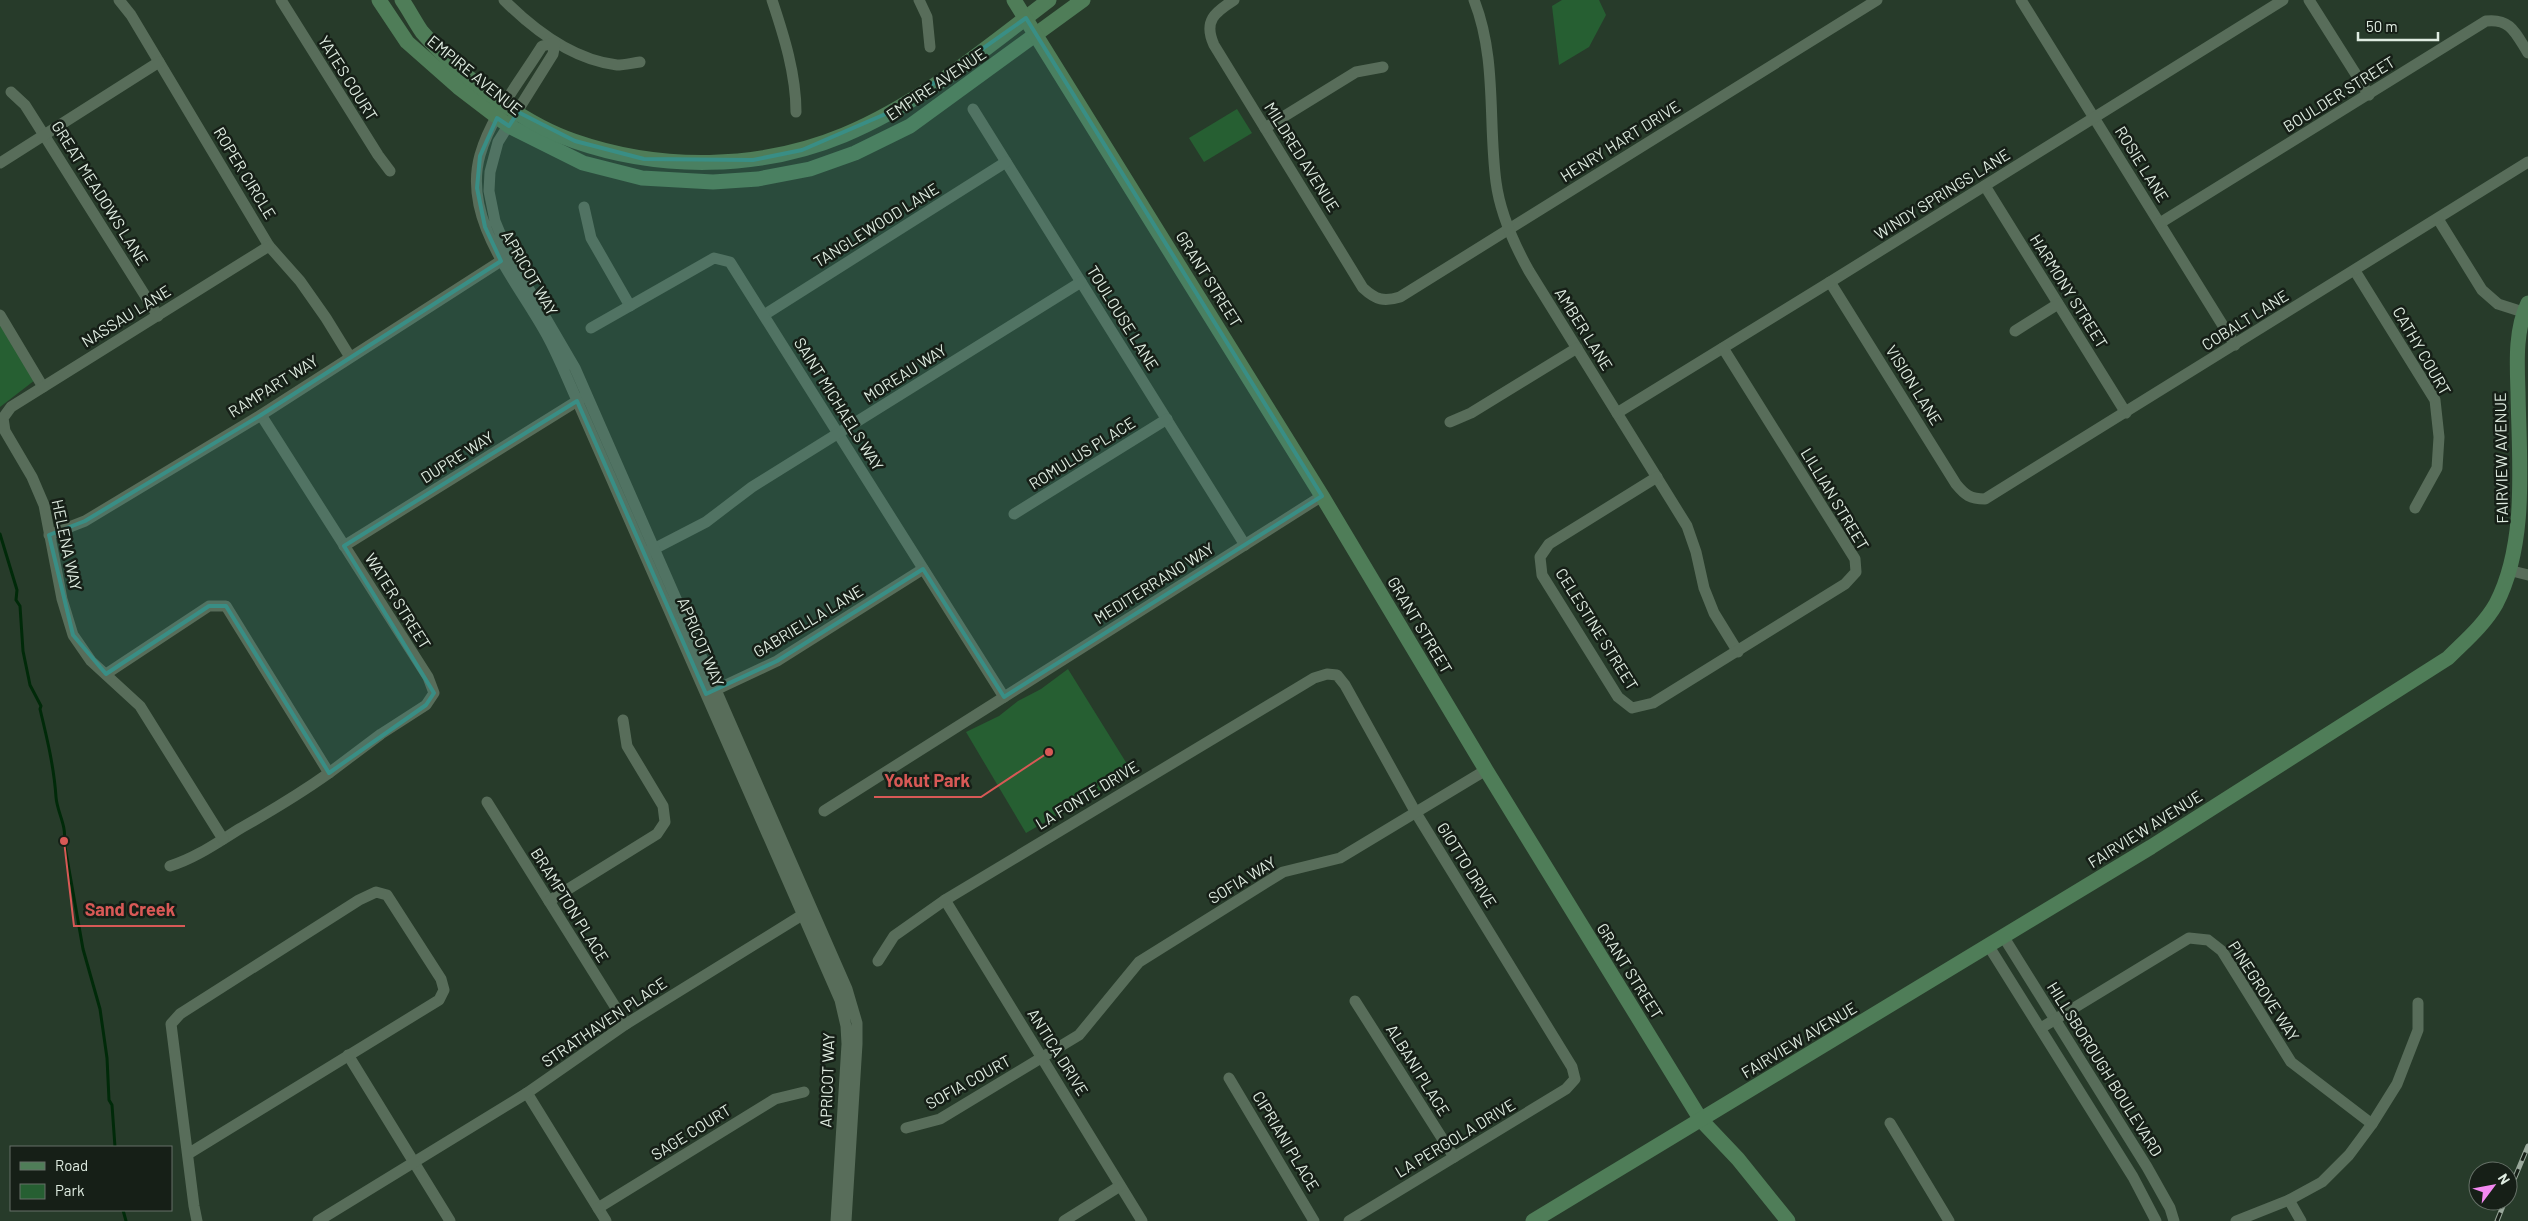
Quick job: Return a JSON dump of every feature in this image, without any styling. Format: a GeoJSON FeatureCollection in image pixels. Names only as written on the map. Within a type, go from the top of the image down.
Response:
{"type":"FeatureCollection","features":[{"type":"Feature","properties":{"kind":"street","name":"ROPER CIRCLE"},"geometry":{"type":"LineString","coordinates":[[119,0],[131,15],[270,246],[316,303],[350,357]]}},
{"type":"Feature","properties":{"kind":"street","name":"YATES COURT"},"geometry":{"type":"LineString","coordinates":[[280,0],[390,172]]}},
{"type":"Feature","properties":{"kind":"street","name":"EMPIRE AVENUE"},"geometry":{"type":"LineString","coordinates":[[379,0],[408,42],[458,87],[503,122],[583,163],[642,178],[713,182],[758,179],[819,166],[855,153],[910,126],[1083,0]]}},
{"type":"Feature","properties":{"kind":"street","name":"EMPIRE AVENUE"},"geometry":{"type":"LineString","coordinates":[[402,0],[421,30],[451,62],[472,80],[512,108],[551,131],[575,141],[644,159],[711,162],[753,160],[802,150],[845,135],[897,109],[1049,0]]}},
{"type":"Feature","properties":{"kind":"street"},"geometry":{"type":"LineString","coordinates":[[504,0],[555,43],[602,62],[618,65],[640,62]]}},
{"type":"Feature","properties":{"kind":"street"},"geometry":{"type":"LineString","coordinates":[[772,0],[784,35],[796,94],[796,112]]}},
{"type":"Feature","properties":{"kind":"street"},"geometry":{"type":"LineString","coordinates":[[919,0],[927,17],[930,47]]}},
{"type":"Feature","properties":{"kind":"street"},"geometry":{"type":"LineString","coordinates":[[1014,0],[1026,18]]}},
{"type":"Feature","properties":{"kind":"street","name":"MILDRED AVENUE"},"geometry":{"type":"LineString","coordinates":[[1234,0],[1221,8],[1212,17],[1209,25],[1209,35],[1363,288],[1378,300]]}},
{"type":"Feature","properties":{"kind":"street","name":"AMBER LANE"},"geometry":{"type":"LineString","coordinates":[[1474,0],[1489,60],[1496,183],[1509,229],[1529,271],[1687,526],[1696,552],[1704,588],[1714,612],[1738,652]]}},
{"type":"Feature","properties":{"kind":"street","name":"ROSIE LANE"},"geometry":{"type":"LineString","coordinates":[[2021,0],[2235,345]]}},
{"type":"Feature","properties":{"kind":"street","name":"WINDY SPRINGS LANE"},"geometry":{"type":"LineString","coordinates":[[1617,413],[1985,186],[2093,116],[2283,0]]}},
{"type":"Feature","properties":{"kind":"street"},"geometry":{"type":"LineString","coordinates":[[2309,0],[2369,95]]}},
{"type":"Feature","properties":{"kind":"street","name":"HENRY HART DRIVE"},"geometry":{"type":"LineString","coordinates":[[1378,300],[1400,297],[1874,1]]}},
{"type":"Feature","properties":{"kind":"street","name":"GRANT STREET"},"geometry":{"type":"LineString","coordinates":[[1026,18],[1322,496],[1486,770],[1701,1120],[1738,1159],[1788,1221]]}},
{"type":"Feature","properties":{"kind":"street","name":"BOULDER STREET"},"geometry":{"type":"LineString","coordinates":[[2160,224],[2486,21],[2499,20],[2509,25],[2528,53]]}},
{"type":"Feature","properties":{"kind":"street","name":"APRICOT WAY"},"geometry":{"type":"LineString","coordinates":[[555,43],[542,46],[512,108],[480,156],[477,188],[485,227],[505,258],[582,398],[806,912],[840,1000],[846,1026],[836,1221]]}},
{"type":"Feature","properties":{"kind":"street"},"geometry":{"type":"LineString","coordinates":[[0,163],[159,62]]}},
{"type":"Feature","properties":{"kind":"street"},"geometry":{"type":"LineString","coordinates":[[1265,128],[1356,72],[1384,67]]}},
{"type":"Feature","properties":{"kind":"street","name":"GREAT MEADOWS LANE"},"geometry":{"type":"LineString","coordinates":[[11,92],[25,106],[158,316]]}},
{"type":"Feature","properties":{"kind":"street","name":"TOULOUSE LANE"},"geometry":{"type":"LineString","coordinates":[[973,109],[1246,545]]}},
{"type":"Feature","properties":{"kind":"street","name":"TANGLEWOOD LANE"},"geometry":{"type":"LineString","coordinates":[[764,315],[1006,162]]}},
{"type":"Feature","properties":{"kind":"street","name":"COBALT LANE"},"geometry":{"type":"LineString","coordinates":[[1975,499],[1985,499],[2528,162]]}},
{"type":"Feature","properties":{"kind":"street","name":"HARMONY STREET"},"geometry":{"type":"LineString","coordinates":[[1985,186],[2126,413]]}},
{"type":"Feature","properties":{"kind":"street"},"geometry":{"type":"LineString","coordinates":[[584,207],[591,238],[630,306]]}},
{"type":"Feature","properties":{"kind":"street"},"geometry":{"type":"LineString","coordinates":[[2438,219],[2482,290],[2498,304],[2526,308]]}},
{"type":"Feature","properties":{"kind":"street","name":"NASSAU LANE"},"geometry":{"type":"LineString","coordinates":[[3,418],[11,407],[270,246]]}},
{"type":"Feature","properties":{"kind":"street","name":"RAMPART WAY"},"geometry":{"type":"LineString","coordinates":[[49,535],[84,520],[260,415],[505,258]]}},
{"type":"Feature","properties":{"kind":"street","name":"SAINT MICHAELS WAY"},"geometry":{"type":"LineString","coordinates":[[591,328],[714,258],[730,262],[1004,697]]}},
{"type":"Feature","properties":{"kind":"street","name":"CATHY COURT"},"geometry":{"type":"LineString","coordinates":[[2355,271],[2435,400],[2439,437],[2437,468],[2415,508]]}},
{"type":"Feature","properties":{"kind":"street","name":"MOREAU WAY"},"geometry":{"type":"LineString","coordinates":[[649,551],[706,522],[752,487],[1081,282]]}},
{"type":"Feature","properties":{"kind":"street","name":"VISION LANE"},"geometry":{"type":"LineString","coordinates":[[1830,282],[1956,484],[1965,495],[1975,499]]}},
{"type":"Feature","properties":{"kind":"street"},"geometry":{"type":"LineString","coordinates":[[2015,330],[2058,304]]}},
{"type":"Feature","properties":{"kind":"street","name":"FAIRVIEW AVENUE"},"geometry":{"type":"LineString","coordinates":[[1533,1221],[2151,847],[2448,658],[2476,630],[2496,604],[2512,571],[2521,522],[2517,355],[2526,308]]}},
{"type":"Feature","properties":{"kind":"street"},"geometry":{"type":"LineString","coordinates":[[0,315],[44,387]]}},
{"type":"Feature","properties":{"kind":"street"},"geometry":{"type":"LineString","coordinates":[[1450,422],[1471,413],[1577,348]]}},
{"type":"Feature","properties":{"kind":"street","name":"LILLIAN STREET"},"geometry":{"type":"LineString","coordinates":[[1724,348],[1854,559],[1856,572],[1845,584],[1738,652]]}},
{"type":"Feature","properties":{"kind":"street","name":"DUPRE WAY"},"geometry":{"type":"LineString","coordinates":[[344,546],[582,398]]}},
{"type":"Feature","properties":{"kind":"street","name":"WATER STREET"},"geometry":{"type":"LineString","coordinates":[[260,415],[428,677],[434,693],[426,705],[381,734],[329,773]]}},
{"type":"Feature","properties":{"kind":"street","name":"HELENA WAY"},"geometry":{"type":"LineString","coordinates":[[3,418],[5,431],[32,477],[44,505],[62,599],[73,635],[91,661],[140,706],[224,839]]}},
{"type":"Feature","properties":{"kind":"street","name":"ROMULUS PLACE"},"geometry":{"type":"LineString","coordinates":[[1014,514],[1167,419]]}},
{"type":"Feature","properties":{"kind":"street","name":"CELESTINE STREET"},"geometry":{"type":"LineString","coordinates":[[1657,477],[1549,544],[1540,557],[1542,575],[1618,697],[1632,708],[1653,703],[1738,652]]}},
{"type":"Feature","properties":{"kind":"street","name":"MEDITERRANO WAY"},"geometry":{"type":"LineString","coordinates":[[824,811],[1322,496]]}},
{"type":"Feature","properties":{"kind":"street","name":"GABRIELLA LANE"},"geometry":{"type":"LineString","coordinates":[[711,692],[777,661],[923,569]]}},
{"type":"Feature","properties":{"kind":"street"},"geometry":{"type":"LineString","coordinates":[[2512,571],[2528,575]]}},
{"type":"Feature","properties":{"kind":"street"},"geometry":{"type":"LineString","coordinates":[[106,674],[209,606],[226,606],[329,773],[307,790],[224,839],[185,861],[170,866]]}},
{"type":"Feature","properties":{"kind":"street","name":"GIOTTO DRIVE"},"geometry":{"type":"LineString","coordinates":[[1326,674],[1337,675],[1345,685],[1416,813],[1572,1067],[1575,1079]]}},
{"type":"Feature","properties":{"kind":"street","name":"LA FONTE DRIVE"},"geometry":{"type":"LineString","coordinates":[[878,961],[894,936],[945,900],[1305,683],[1326,674]]}},
{"type":"Feature","properties":{"kind":"street"},"geometry":{"type":"LineString","coordinates":[[549,901],[657,834],[665,822],[664,806],[628,746],[623,720]]}},
{"type":"Feature","properties":{"kind":"street","name":"SOFIA WAY"},"geometry":{"type":"LineString","coordinates":[[1043,1058],[1079,1035],[1139,962],[1283,872],[1340,858],[1486,770]]}},
{"type":"Feature","properties":{"kind":"street","name":"BRAMPTON PLACE"},"geometry":{"type":"LineString","coordinates":[[487,802],[626,1024]]}},
{"type":"Feature","properties":{"kind":"street"},"geometry":{"type":"LineString","coordinates":[[188,1154],[438,1000],[444,990],[441,979],[387,895],[376,892],[359,900],[188,1008],[171,1024],[188,1154],[197,1221]]}},
{"type":"Feature","properties":{"kind":"street","name":"ANTICA DRIVE"},"geometry":{"type":"LineString","coordinates":[[945,900],[1142,1221]]}},
{"type":"Feature","properties":{"kind":"street","name":"APRICOT WAY"},"geometry":{"type":"LineString","coordinates":[[806,912],[847,989],[857,1023],[846,1221]]}},
{"type":"Feature","properties":{"kind":"street","name":"STRATHAVEN PLACE"},"geometry":{"type":"LineString","coordinates":[[318,1221],[527,1093],[626,1024],[806,912]]}},
{"type":"Feature","properties":{"kind":"street","name":"HILLSBOROUGH BOULEVARD"},"geometry":{"type":"LineString","coordinates":[[2003,936],[2147,1167],[2170,1208],[2174,1221]]}},
{"type":"Feature","properties":{"kind":"street","name":"PINEGROVE WAY"},"geometry":{"type":"LineString","coordinates":[[2041,1028],[2189,938],[2208,940],[2222,951],[2291,1062],[2372,1124]]}},
{"type":"Feature","properties":{"kind":"street","name":"HILLSBOROUGH BOULEVARD"},"geometry":{"type":"LineString","coordinates":[[1988,945],[2133,1177],[2156,1221]]}},
{"type":"Feature","properties":{"kind":"street","name":"ALBANI PLACE"},"geometry":{"type":"LineString","coordinates":[[1355,1001],[1454,1157]]}},
{"type":"Feature","properties":{"kind":"street"},"geometry":{"type":"LineString","coordinates":[[2236,1221],[2290,1200],[2322,1182],[2349,1155],[2372,1124],[2396,1084],[2418,1030],[2418,1003]]}},
{"type":"Feature","properties":{"kind":"street"},"geometry":{"type":"LineString","coordinates":[[348,1055],[450,1221]]}},
{"type":"Feature","properties":{"kind":"street","name":"SOFIA COURT"},"geometry":{"type":"LineString","coordinates":[[906,1128],[940,1119],[1043,1058]]}},
{"type":"Feature","properties":{"kind":"street","name":"CIPRIANI PLACE"},"geometry":{"type":"LineString","coordinates":[[1229,1078],[1314,1221]]}},
{"type":"Feature","properties":{"kind":"street","name":"LA PERGOLA DRIVE"},"geometry":{"type":"LineString","coordinates":[[1349,1221],[1566,1090],[1575,1079]]}},
{"type":"Feature","properties":{"kind":"street","name":"SAGE COURT"},"geometry":{"type":"LineString","coordinates":[[598,1208],[774,1099],[804,1092]]}},
{"type":"Feature","properties":{"kind":"street"},"geometry":{"type":"LineString","coordinates":[[527,1093],[606,1221]]}},
{"type":"Feature","properties":{"kind":"street"},"geometry":{"type":"LineString","coordinates":[[1890,1123],[1949,1221]]}},
{"type":"Feature","properties":{"kind":"street"},"geometry":{"type":"LineString","coordinates":[[1064,1221],[1120,1186]]}},
{"type":"Feature","properties":{"kind":"street"},"geometry":{"type":"LineString","coordinates":[[2290,1200],[2301,1221]]}},
{"type":"Feature","properties":{"kind":"highlighted area"},"geometry":{"type":"Polygon","coordinates":[[[1026,18],[1322,496],[1004,697],[923,569],[777,661],[706,694],[577,401],[344,546],[434,693],[426,705],[329,773],[226,606],[209,606],[106,674],[73,635],[49,535],[85,521],[261,415],[501,261],[485,227],[477,188],[480,156],[497,118],[509,126],[518,112],[575,141],[644,159],[753,160],[802,150],[897,109],[1026,18]]]}},
{"type":"Feature","properties":{"kind":"green space"},"geometry":{"type":"Polygon","coordinates":[[[1562,0],[1599,0],[1606,15],[1589,47],[1559,65],[1552,6],[1562,0]]]}},
{"type":"Feature","properties":{"kind":"green space"},"geometry":{"type":"Polygon","coordinates":[[[1237,109],[1252,133],[1204,162],[1189,138],[1237,109]]]}},
{"type":"Feature","properties":{"kind":"green space"},"geometry":{"type":"Polygon","coordinates":[[[0,320],[35,380],[0,407],[0,320]]]}},
{"type":"Feature","properties":{"kind":"green space"},"geometry":{"type":"Polygon","coordinates":[[[1068,669],[1132,772],[1026,833],[966,732],[999,716],[1018,701],[1041,689],[1068,669]]]}},
{"type":"Feature","properties":{"kind":"waterway"},"geometry":{"type":"LineString","coordinates":[[0,534],[17,590],[16,600],[20,606],[23,651],[30,685],[41,706],[57,803],[65,835],[64,841],[83,949],[100,1009],[107,1058],[109,1100],[112,1105],[115,1146]]}},
{"type":"Feature","properties":{"kind":"waterway"},"geometry":{"type":"LineString","coordinates":[[123,1211],[126,1221]]}},
{"type":"Feature","properties":{"kind":"railway"},"geometry":{"type":"LineString","coordinates":[[2518,1170],[2528,1146]]}},
{"type":"Feature","properties":{"kind":"railway"},"geometry":{"type":"LineString","coordinates":[[2497,1221],[2501,1211]]}},
{"type":"Feature","properties":{"kind":"place","name":"Yokut Park"},"geometry":{"type":"Point","coordinates":[1049,752]}},
{"type":"Feature","properties":{"kind":"place","name":"Sand Creek"},"geometry":{"type":"Point","coordinates":[64,841]}}]}
